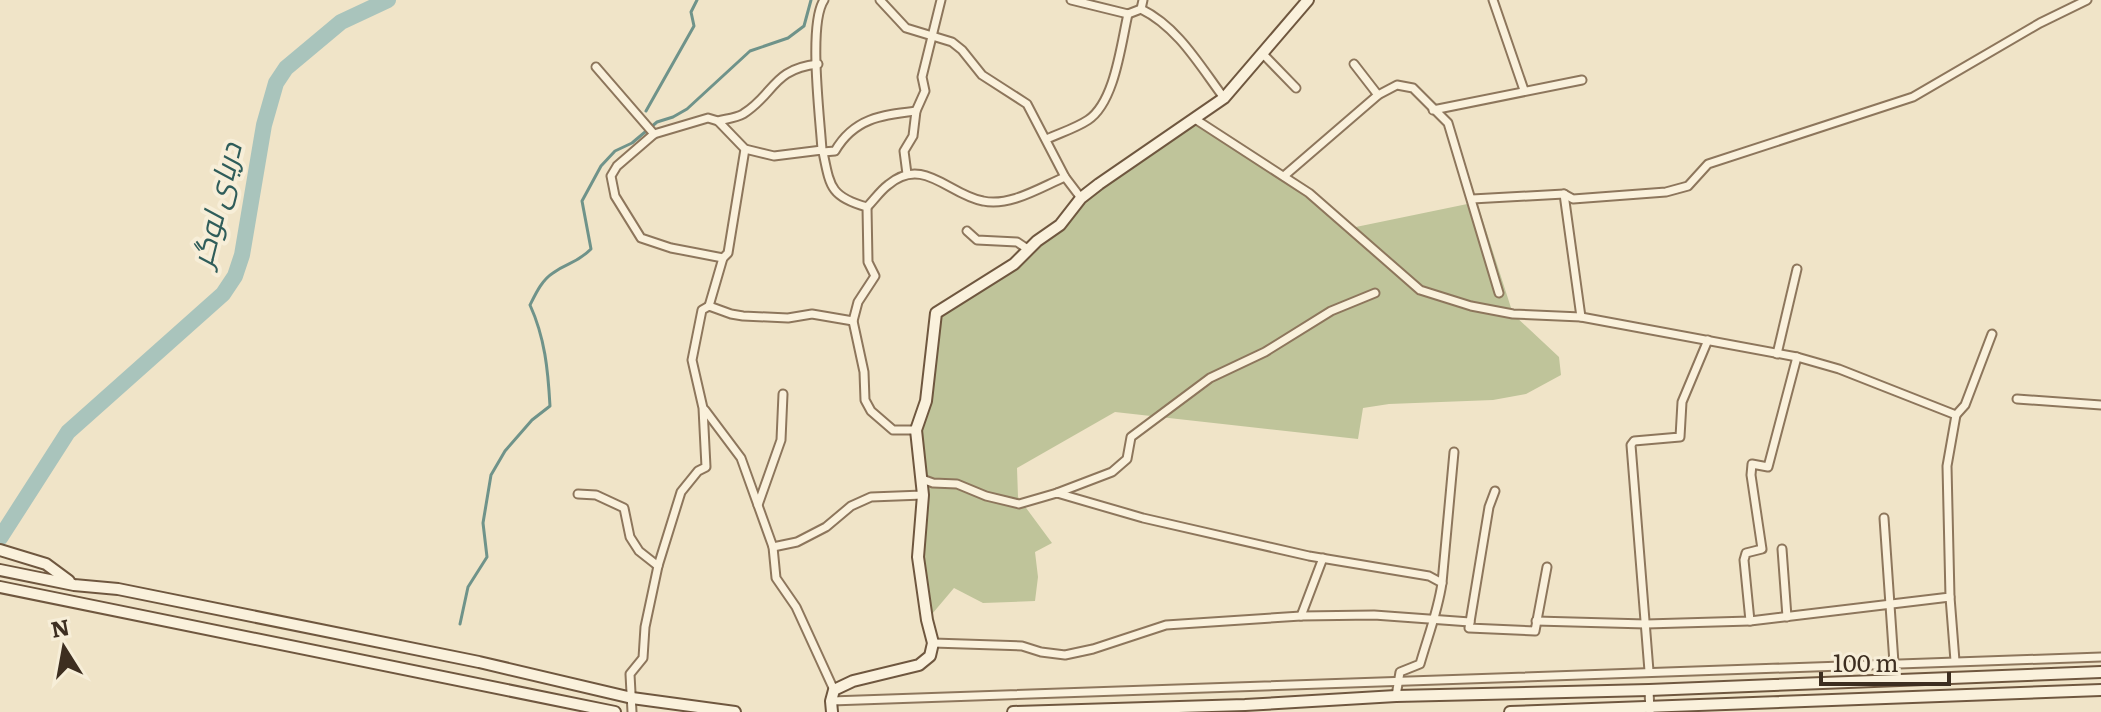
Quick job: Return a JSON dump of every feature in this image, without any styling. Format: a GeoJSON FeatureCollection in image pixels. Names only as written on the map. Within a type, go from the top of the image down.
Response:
{"type":"FeatureCollection","features":[{"type":"Feature","properties":{"kind":"main road"},"geometry":{"type":"LineString","coordinates":[[832,701],[853,681],[919,665],[930,656],[933,643],[918,557],[923,495],[916,430],[926,401],[936,313],[1014,264],[1060,225],[1081,198],[1224,98],[1308,0]]}},
{"type":"Feature","properties":{"kind":"main road"},"geometry":{"type":"LineString","coordinates":[[0,550],[46,564],[74,585]]}},
{"type":"Feature","properties":{"kind":"main road"},"geometry":{"type":"LineString","coordinates":[[0,570],[74,585],[118,589],[416,649],[632,698],[735,712]]}},
{"type":"Feature","properties":{"kind":"main road"},"geometry":{"type":"LineString","coordinates":[[0,587],[615,712]]}},
{"type":"Feature","properties":{"kind":"main road"},"geometry":{"type":"LineString","coordinates":[[1013,712],[2101,672]]}},
{"type":"Feature","properties":{"kind":"main road"},"geometry":{"type":"LineString","coordinates":[[1510,712],[1650,710],[2101,690]]}},
{"type":"Feature","properties":{"kind":"street"},"geometry":{"type":"LineString","coordinates":[[824,0],[819,6],[816,28],[822,151],[830,183],[846,201],[867,207]]}},
{"type":"Feature","properties":{"kind":"street"},"geometry":{"type":"LineString","coordinates":[[880,0],[906,28],[952,42],[982,75],[1027,104],[1065,177],[1081,198]]}},
{"type":"Feature","properties":{"kind":"street"},"geometry":{"type":"LineString","coordinates":[[907,174],[904,151],[913,136],[916,111],[925,91],[922,77],[941,0]]}},
{"type":"Feature","properties":{"kind":"street"},"geometry":{"type":"LineString","coordinates":[[1071,0],[1128,14],[1141,9],[1159,18],[1224,98]]}},
{"type":"Feature","properties":{"kind":"street"},"geometry":{"type":"LineString","coordinates":[[1141,9],[1143,0]]}},
{"type":"Feature","properties":{"kind":"street"},"geometry":{"type":"LineString","coordinates":[[1493,0],[1524,90]]}},
{"type":"Feature","properties":{"kind":"street"},"geometry":{"type":"LineString","coordinates":[[1472,199],[1564,194],[1573,199],[1666,192],[1688,186],[1708,164],[1913,97],[2040,23],[2087,0]]}},
{"type":"Feature","properties":{"kind":"street"},"geometry":{"type":"LineString","coordinates":[[1047,139],[1090,119],[1104,102],[1128,14]]}},
{"type":"Feature","properties":{"kind":"street"},"geometry":{"type":"LineString","coordinates":[[1262,53],[1296,88]]}},
{"type":"Feature","properties":{"kind":"street"},"geometry":{"type":"LineString","coordinates":[[718,121],[742,114],[798,66],[818,64]]}},
{"type":"Feature","properties":{"kind":"street"},"geometry":{"type":"LineString","coordinates":[[1354,64],[1378,95]]}},
{"type":"Feature","properties":{"kind":"street"},"geometry":{"type":"LineString","coordinates":[[596,67],[650,130]]}},
{"type":"Feature","properties":{"kind":"street"},"geometry":{"type":"LineString","coordinates":[[1433,110],[1582,80]]}},
{"type":"Feature","properties":{"kind":"street"},"geometry":{"type":"LineString","coordinates":[[1284,176],[1378,95],[1397,85],[1413,88],[1448,123],[1499,293]]}},
{"type":"Feature","properties":{"kind":"street"},"geometry":{"type":"LineString","coordinates":[[723,258],[684,252],[641,238],[622,209],[615,196],[611,176],[650,130],[708,118],[718,121],[745,149],[774,156],[835,151],[843,137],[873,116],[916,111]]}},
{"type":"Feature","properties":{"kind":"street"},"geometry":{"type":"LineString","coordinates":[[1195,119],[1284,176],[1347,225],[1420,290],[1471,306],[1513,314],[1581,317],[1797,357],[1876,383],[1956,415]]}},
{"type":"Feature","properties":{"kind":"street"},"geometry":{"type":"LineString","coordinates":[[632,712],[630,674],[643,658],[645,627],[658,566],[681,492],[698,471],[706,467],[703,408],[692,360],[702,310],[709,306],[723,258],[728,253],[745,149]]}},
{"type":"Feature","properties":{"kind":"street"},"geometry":{"type":"LineString","coordinates":[[916,430],[893,430],[871,411],[865,400],[864,372],[853,321],[858,302],[875,276],[868,262],[867,207],[889,184],[907,174],[931,175],[948,188],[984,202],[1005,201],[1065,177]]}},
{"type":"Feature","properties":{"kind":"street"},"geometry":{"type":"LineString","coordinates":[[1564,194],[1581,317]]}},
{"type":"Feature","properties":{"kind":"street"},"geometry":{"type":"LineString","coordinates":[[967,231],[977,240],[1017,242],[1029,250]]}},
{"type":"Feature","properties":{"kind":"street"},"geometry":{"type":"LineString","coordinates":[[1777,354],[1797,269]]}},
{"type":"Feature","properties":{"kind":"street"},"geometry":{"type":"LineString","coordinates":[[922,479],[933,483],[957,484],[986,496],[1019,504],[1112,472],[1127,459],[1131,437],[1210,378],[1265,352],[1331,311],[1375,293]]}},
{"type":"Feature","properties":{"kind":"street"},"geometry":{"type":"LineString","coordinates":[[709,306],[743,316],[788,318],[812,314],[853,321]]}},
{"type":"Feature","properties":{"kind":"street"},"geometry":{"type":"LineString","coordinates":[[1955,661],[1947,466],[1956,415],[1965,405],[1992,334]]}},
{"type":"Feature","properties":{"kind":"street"},"geometry":{"type":"LineString","coordinates":[[1649,671],[1631,445],[1634,441],[1680,437],[1682,402],[1708,340]]}},
{"type":"Feature","properties":{"kind":"street"},"geometry":{"type":"LineString","coordinates":[[1750,621],[1744,560],[1746,553],[1762,549],[1752,464],[1768,467],[1797,357]]}},
{"type":"Feature","properties":{"kind":"street"},"geometry":{"type":"LineString","coordinates":[[758,505],[781,440],[783,394]]}},
{"type":"Feature","properties":{"kind":"street"},"geometry":{"type":"LineString","coordinates":[[2017,399],[2101,405]]}},
{"type":"Feature","properties":{"kind":"street"},"geometry":{"type":"LineString","coordinates":[[703,408],[741,458],[773,547],[776,578],[796,607],[832,701],[2101,657]]}},
{"type":"Feature","properties":{"kind":"street"},"geometry":{"type":"LineString","coordinates":[[1396,696],[1400,672],[1420,664],[1429,630],[1436,619],[1454,452]]}},
{"type":"Feature","properties":{"kind":"street"},"geometry":{"type":"LineString","coordinates":[[1495,491],[1489,507],[1469,628],[1535,631],[1547,567]]}},
{"type":"Feature","properties":{"kind":"street"},"geometry":{"type":"LineString","coordinates":[[1057,493],[1143,518],[1323,558],[1429,576],[1442,583]]}},
{"type":"Feature","properties":{"kind":"street"},"geometry":{"type":"LineString","coordinates":[[578,494],[596,495],[624,508],[630,537],[639,551],[658,566]]}},
{"type":"Feature","properties":{"kind":"street"},"geometry":{"type":"LineString","coordinates":[[773,547],[797,542],[826,527],[851,506],[871,497],[923,495]]}},
{"type":"Feature","properties":{"kind":"street"},"geometry":{"type":"LineString","coordinates":[[1884,518],[1894,663]]}},
{"type":"Feature","properties":{"kind":"street"},"geometry":{"type":"LineString","coordinates":[[1782,549],[1787,617]]}},
{"type":"Feature","properties":{"kind":"street"},"geometry":{"type":"LineString","coordinates":[[1301,616],[1323,558]]}},
{"type":"Feature","properties":{"kind":"street"},"geometry":{"type":"LineString","coordinates":[[1536,621],[1646,624],[1750,621],[1950,597]]}},
{"type":"Feature","properties":{"kind":"street"},"geometry":{"type":"LineString","coordinates":[[933,643],[1022,646],[1065,655],[1166,625],[1301,616],[1374,615],[1470,622]]}},
{"type":"Feature","properties":{"kind":"street"},"geometry":{"type":"LineString","coordinates":[[1649,690],[1650,710]]}},
{"type":"Feature","properties":{"kind":"green space"},"geometry":{"type":"Polygon","coordinates":[[[1195,119],[1284,176],[1351,228],[1477,202],[1513,314],[1559,357],[1561,375],[1526,394],[1493,400],[1363,408],[1358,439],[1115,412],[1017,468],[1018,497],[1052,543],[1035,552],[1038,577],[1035,601],[983,603],[954,588],[927,620],[918,557],[923,495],[916,430],[936,313],[1014,264],[1081,198],[1195,119]]]}},
{"type":"Feature","properties":{"kind":"waterway","name":"دریای لوگر"},"geometry":{"type":"LineString","coordinates":[[0,538],[68,432],[223,294],[235,276],[242,255],[264,125],[276,83],[286,68],[341,22],[388,0]]}},
{"type":"Feature","properties":{"kind":"waterway"},"geometry":{"type":"LineString","coordinates":[[646,111],[694,26],[691,12],[697,0]]}},
{"type":"Feature","properties":{"kind":"waterway"},"geometry":{"type":"LineString","coordinates":[[460,624],[468,587],[487,557],[483,523],[491,475],[505,451],[532,420],[550,406],[545,354],[530,305],[549,276],[591,249],[582,201],[601,166],[615,151],[632,143],[657,122],[687,109],[750,51],[788,38],[804,26],[811,0]]}}]}
